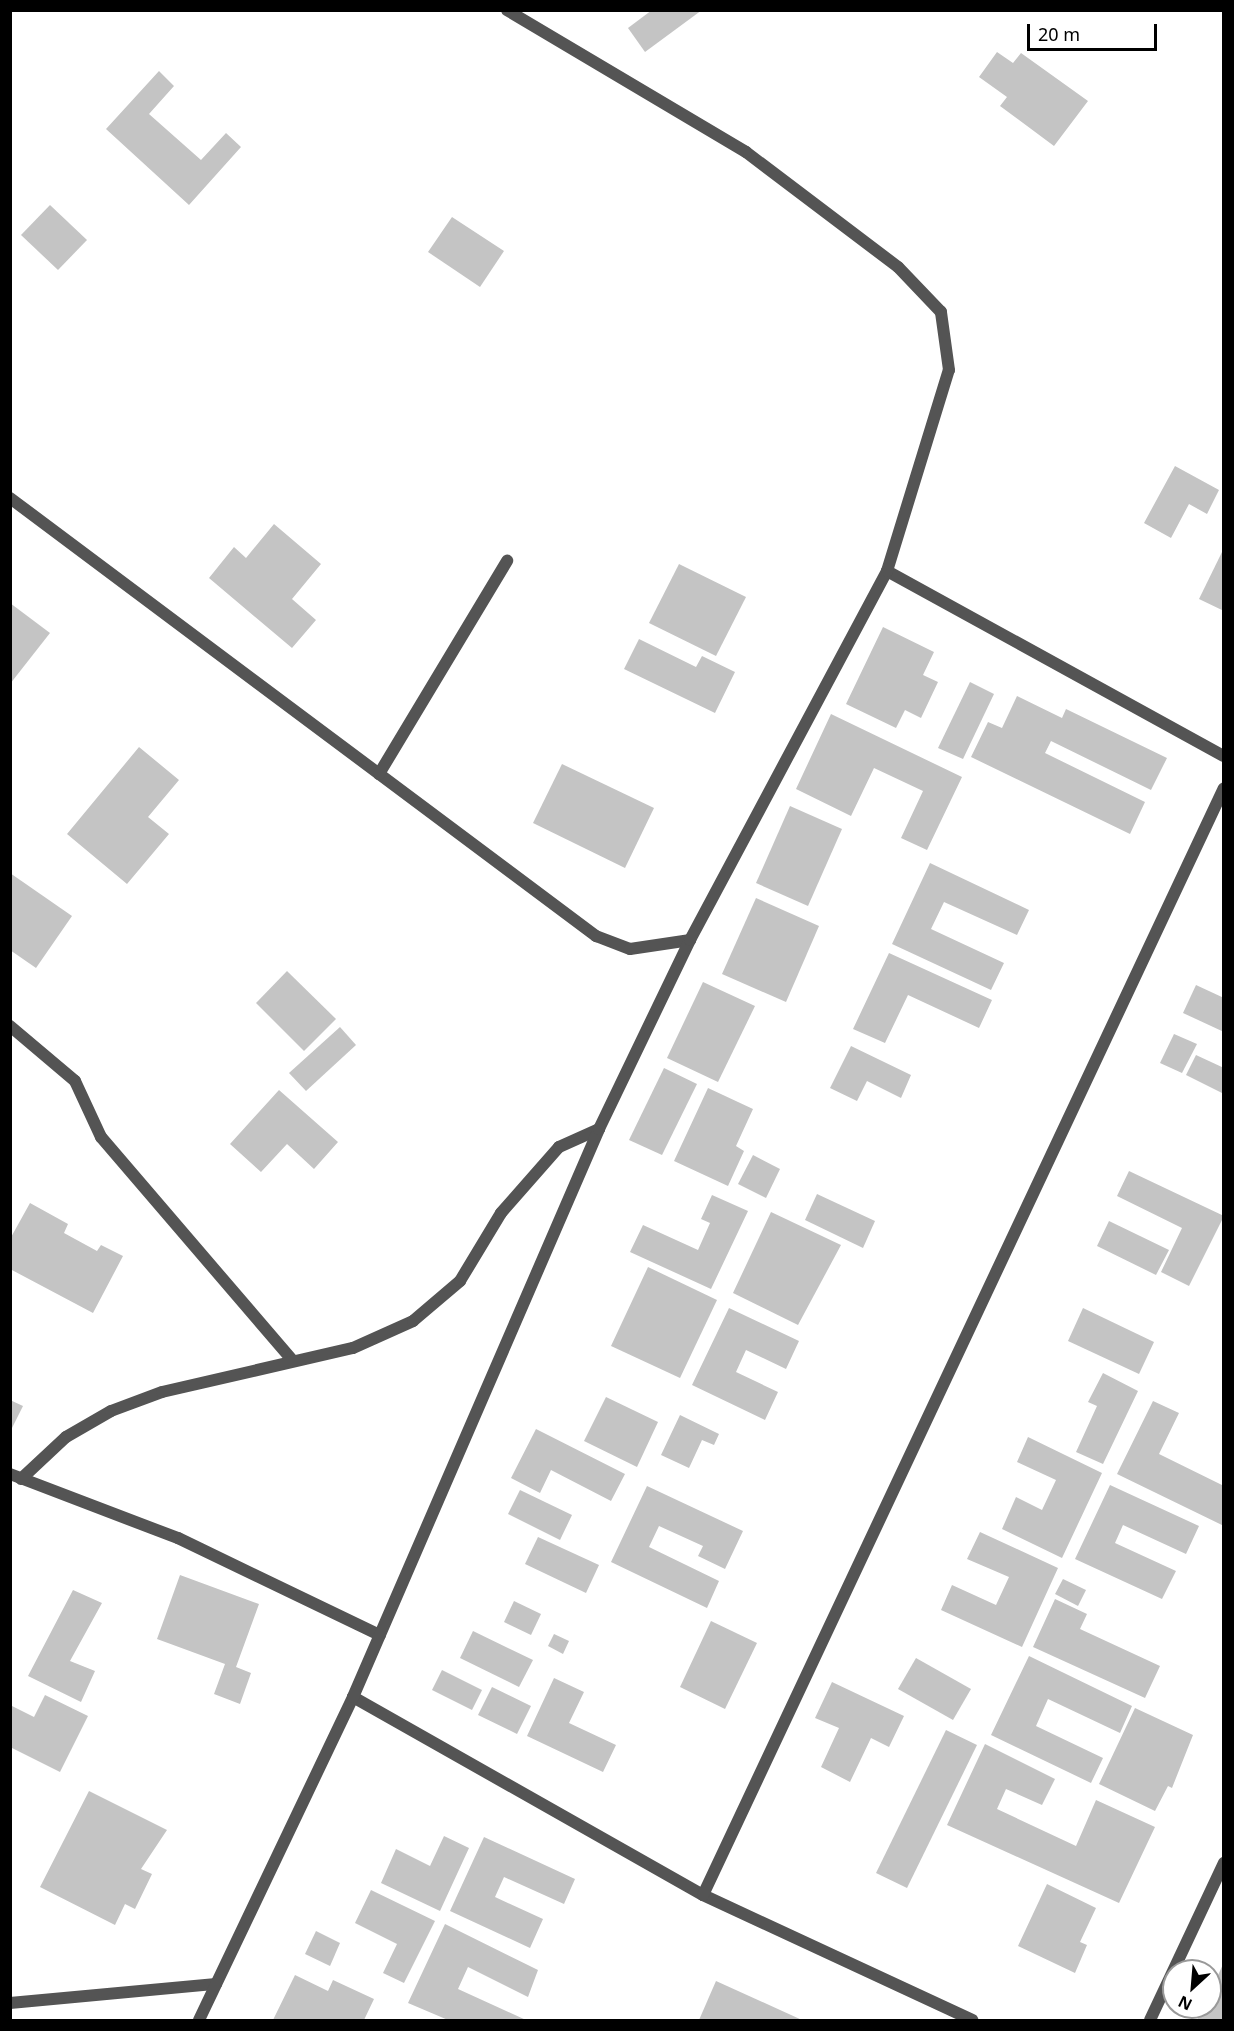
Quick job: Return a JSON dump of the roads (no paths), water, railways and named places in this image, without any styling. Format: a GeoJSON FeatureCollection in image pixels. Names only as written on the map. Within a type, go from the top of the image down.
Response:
{"type":"FeatureCollection","features":[{"type":"Feature","properties":{"kind":"street"},"geometry":{"type":"LineString","coordinates":[[199,2020],[353,1697],[598,1129],[690,940],[887,571],[949,370],[941,312],[898,267],[746,152],[507,10]]}},
{"type":"Feature","properties":{"kind":"street"},"geometry":{"type":"LineString","coordinates":[[10,498],[596,936],[630,949],[690,940]]}},
{"type":"Feature","properties":{"kind":"street"},"geometry":{"type":"LineString","coordinates":[[379,774],[507,561]]}},
{"type":"Feature","properties":{"kind":"street"},"geometry":{"type":"LineString","coordinates":[[887,571],[1224,756]]}},
{"type":"Feature","properties":{"kind":"street"},"geometry":{"type":"LineString","coordinates":[[703,1894],[1224,788]]}},
{"type":"Feature","properties":{"kind":"street"},"geometry":{"type":"LineString","coordinates":[[10,1026],[75,1081],[101,1137],[291,1359]]}},
{"type":"Feature","properties":{"kind":"street"},"geometry":{"type":"LineString","coordinates":[[16,1476],[66,1437],[111,1411],[291,1359],[353,1348],[413,1321],[460,1281],[501,1213],[560,1147],[598,1129]]}},
{"type":"Feature","properties":{"kind":"street"},"geometry":{"type":"LineString","coordinates":[[16,1476],[178,1538],[380,1635]]}},
{"type":"Feature","properties":{"kind":"street"},"geometry":{"type":"LineString","coordinates":[[353,1697],[703,1894],[972,2020]]}},
{"type":"Feature","properties":{"kind":"street"},"geometry":{"type":"LineString","coordinates":[[1150,2020],[1224,1863]]}},
{"type":"Feature","properties":{"kind":"street"},"geometry":{"type":"LineString","coordinates":[[10,2003],[216,1984]]}}]}
